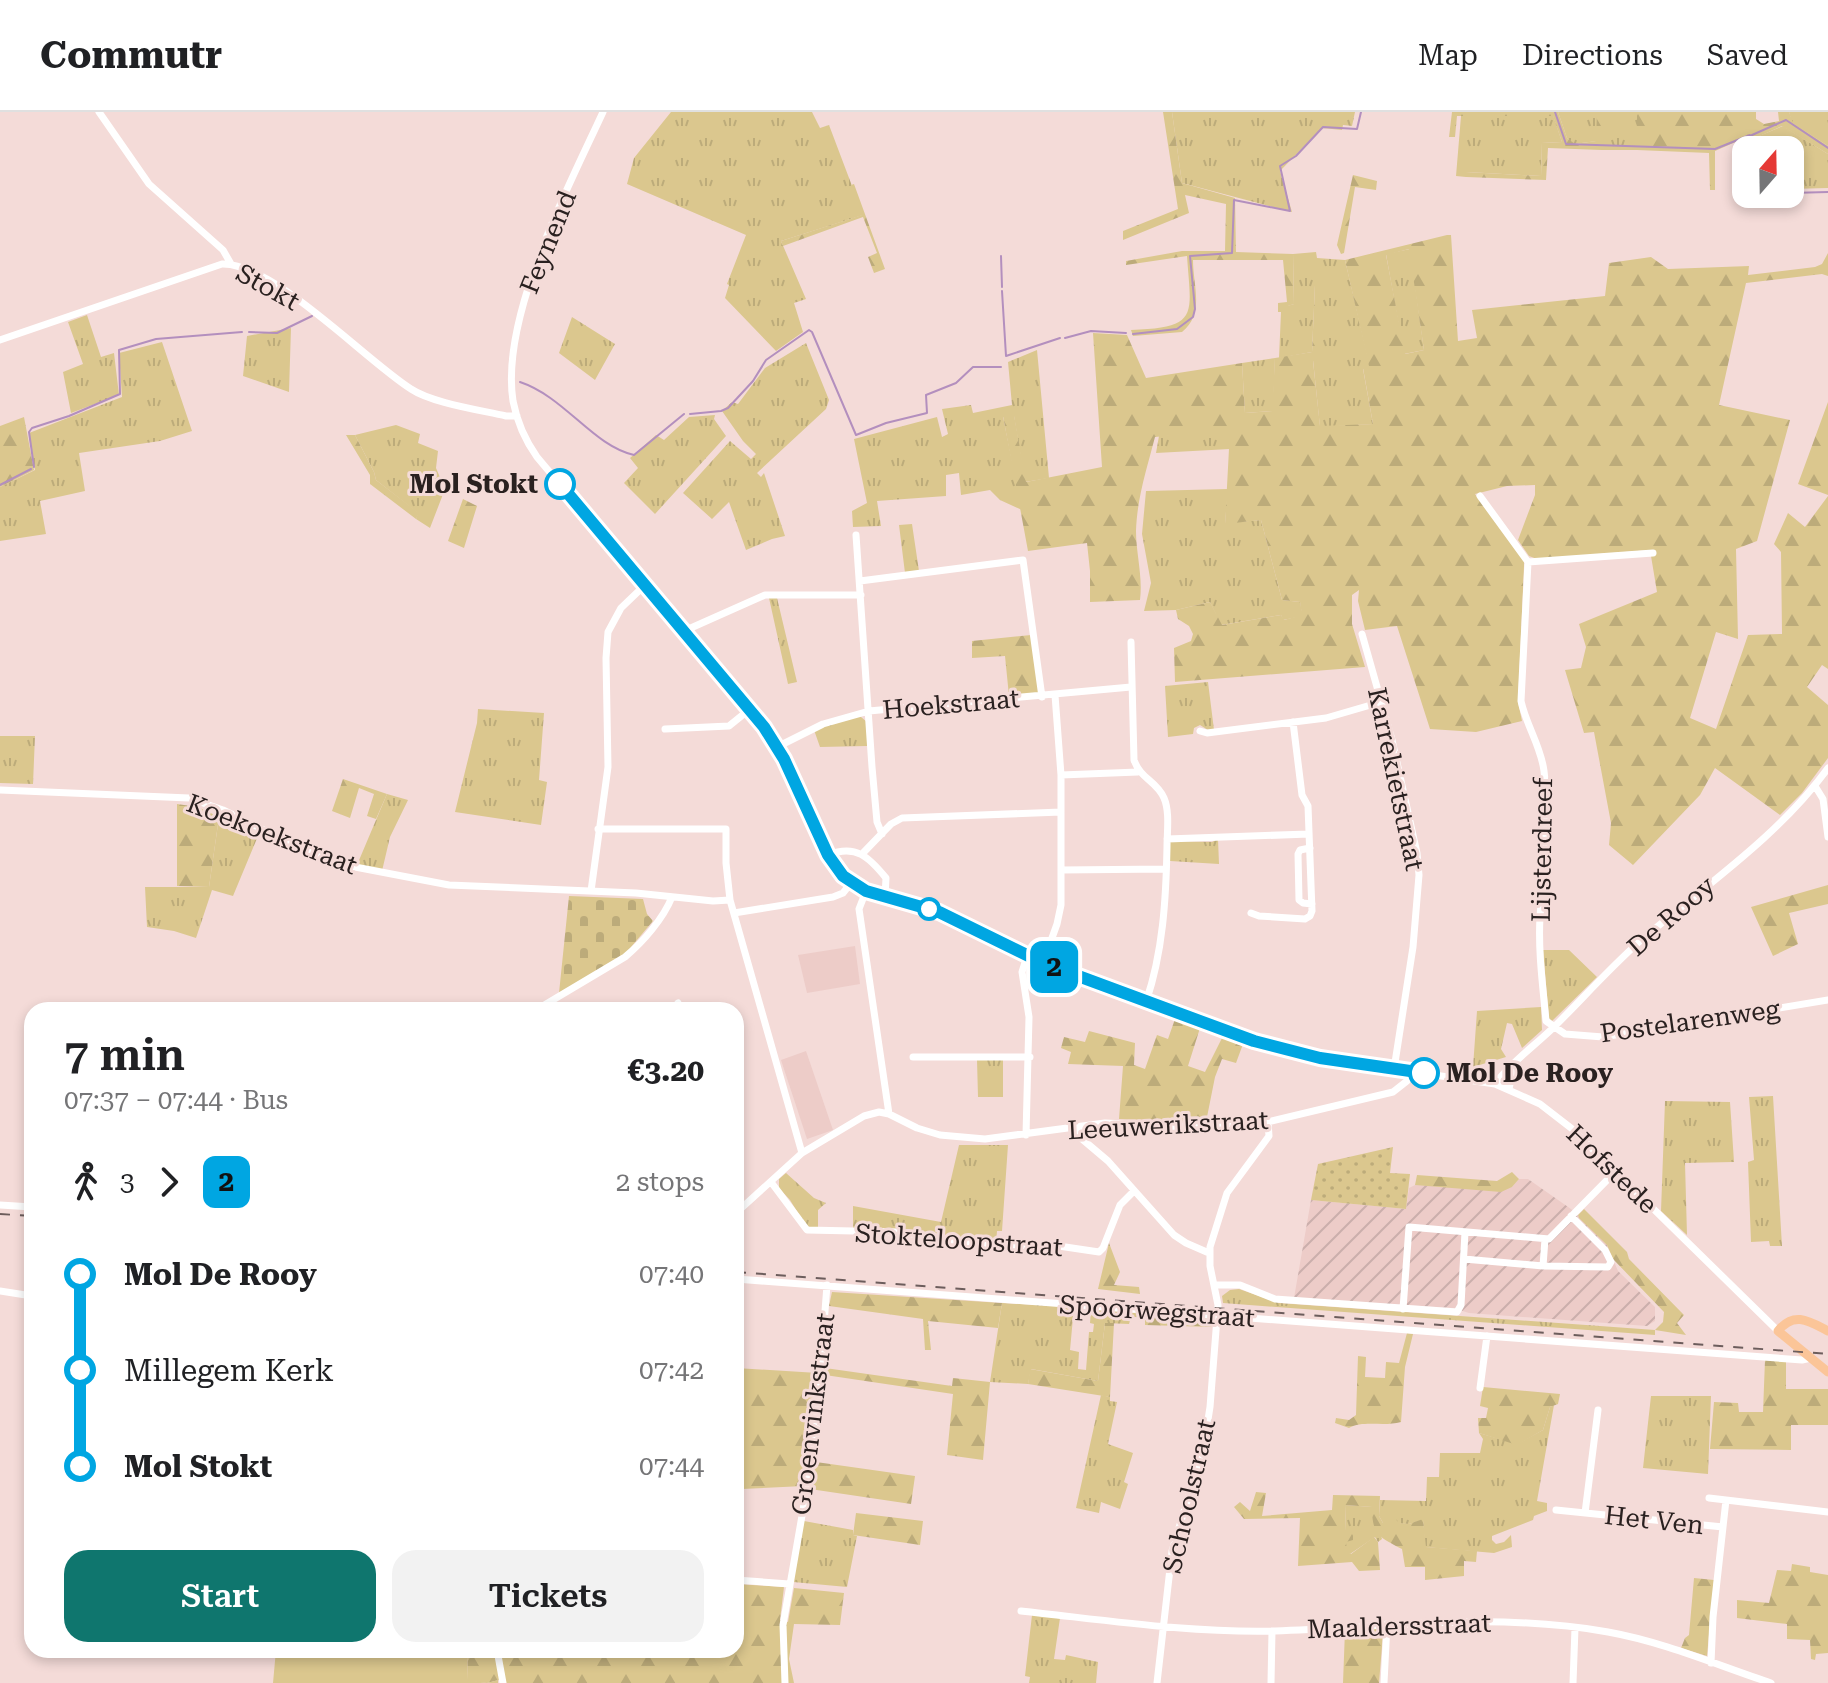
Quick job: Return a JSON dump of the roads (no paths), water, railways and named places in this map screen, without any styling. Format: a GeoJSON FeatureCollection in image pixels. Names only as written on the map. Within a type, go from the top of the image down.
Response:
{"type":"FeatureCollection","features":[{"type":"Feature","properties":{"kind":"main road"},"geometry":{"type":"LineString","coordinates":[[1828,1331],[1802,1318],[1787,1321],[1778,1331],[1828,1372]]}},
{"type":"Feature","properties":{"kind":"street"},"geometry":{"type":"LineString","coordinates":[[99,112],[149,184],[223,250],[231,264]]}},
{"type":"Feature","properties":{"kind":"street","name":"Feynend"},"geometry":{"type":"LineString","coordinates":[[603,112],[529,284],[520,317],[512,378],[517,416],[525,438],[537,457],[750,709],[777,747],[828,855],[851,883]]}},
{"type":"Feature","properties":{"kind":"street","name":"Stokt"},"geometry":{"type":"LineString","coordinates":[[0,340],[222,264],[231,264],[252,271],[287,292],[417,392],[506,416],[517,416]]}},
{"type":"Feature","properties":{"kind":"street"},"geometry":{"type":"LineString","coordinates":[[1480,496],[1528,562],[1653,553]]}},
{"type":"Feature","properties":{"kind":"street"},"geometry":{"type":"LineString","coordinates":[[856,535],[877,822],[882,834]]}},
{"type":"Feature","properties":{"kind":"street"},"geometry":{"type":"LineString","coordinates":[[860,581],[1023,560],[1042,697]]}},
{"type":"Feature","properties":{"kind":"street","name":"Lijsterdreef"},"geometry":{"type":"LineString","coordinates":[[1528,562],[1521,701],[1544,767],[1544,883],[1540,944],[1546,1021],[1553,1028]]}},
{"type":"Feature","properties":{"kind":"street"},"geometry":{"type":"LineString","coordinates":[[591,891],[608,767],[608,632],[621,608],[645,585]]}},
{"type":"Feature","properties":{"kind":"street"},"geometry":{"type":"LineString","coordinates":[[684,631],[765,595],[861,595]]}},
{"type":"Feature","properties":{"kind":"street","name":"Karrekietstraat"},"geometry":{"type":"LineString","coordinates":[[1362,634],[1417,853],[1419,875],[1397,1069]]}},
{"type":"Feature","properties":{"kind":"street"},"geometry":{"type":"LineString","coordinates":[[1131,642],[1134,760],[1138,772],[1159,788],[1166,804],[1167,901],[1146,1002]]}},
{"type":"Feature","properties":{"kind":"street","name":"Hoekstraat"},"geometry":{"type":"LineString","coordinates":[[777,747],[823,724],[869,711],[1131,687]]}},
{"type":"Feature","properties":{"kind":"street"},"geometry":{"type":"LineString","coordinates":[[1043,963],[1059,916],[1061,775],[1055,695]]}},
{"type":"Feature","properties":{"kind":"street"},"geometry":{"type":"LineString","coordinates":[[1200,731],[1207,733],[1326,718],[1381,702]]}},
{"type":"Feature","properties":{"kind":"street"},"geometry":{"type":"LineString","coordinates":[[665,729],[729,726],[750,709]]}},
{"type":"Feature","properties":{"kind":"street"},"geometry":{"type":"LineString","coordinates":[[1251,913],[1305,919],[1310,916],[1308,806],[1302,795],[1293,722]]}},
{"type":"Feature","properties":{"kind":"street","name":"De Rooy"},"geometry":{"type":"LineString","coordinates":[[1495,1084],[1506,1069],[1553,1028],[1628,953],[1756,843],[1815,786],[1828,768]]}},
{"type":"Feature","properties":{"kind":"street"},"geometry":{"type":"LineString","coordinates":[[1061,775],[1138,772]]}},
{"type":"Feature","properties":{"kind":"street"},"geometry":{"type":"LineString","coordinates":[[1815,786],[1823,799],[1828,837]]}},
{"type":"Feature","properties":{"kind":"street","name":"Koekoekstraat"},"geometry":{"type":"LineString","coordinates":[[0,790],[189,798],[223,810],[338,865],[469,888],[591,891],[730,900]]}},
{"type":"Feature","properties":{"kind":"street"},"geometry":{"type":"LineString","coordinates":[[863,853],[891,824],[902,818],[1061,812]]}},
{"type":"Feature","properties":{"kind":"street"},"geometry":{"type":"LineString","coordinates":[[598,829],[726,829],[730,900],[802,1153]]}},
{"type":"Feature","properties":{"kind":"street"},"geometry":{"type":"LineString","coordinates":[[1167,839],[1309,834]]}},
{"type":"Feature","properties":{"kind":"street"},"geometry":{"type":"LineString","coordinates":[[1310,848],[1300,850],[1298,854],[1299,900],[1312,904]]}},
{"type":"Feature","properties":{"kind":"street"},"geometry":{"type":"LineString","coordinates":[[828,855],[843,850],[863,853],[886,878],[885,897]]}},
{"type":"Feature","properties":{"kind":"street"},"geometry":{"type":"LineString","coordinates":[[1061,870],[1166,869]]}},
{"type":"Feature","properties":{"kind":"street"},"geometry":{"type":"LineString","coordinates":[[734,913],[833,897],[843,893],[851,883]]}},
{"type":"Feature","properties":{"kind":"street","name":"Hofstede"},"geometry":{"type":"LineString","coordinates":[[851,883],[866,891],[939,912],[1043,963],[1285,1051],[1495,1084],[1509,1089],[1554,1113],[1778,1331]]}},
{"type":"Feature","properties":{"kind":"street"},"geometry":{"type":"LineString","coordinates":[[866,891],[859,909],[889,1114]]}},
{"type":"Feature","properties":{"kind":"street"},"geometry":{"type":"LineString","coordinates":[[549,1002],[637,947],[672,897]]}},
{"type":"Feature","properties":{"kind":"street"},"geometry":{"type":"LineString","coordinates":[[1026,1135],[1030,1057],[1029,1017],[1022,972],[1027,956]]}},
{"type":"Feature","properties":{"kind":"street","name":"Postelarenweg"},"geometry":{"type":"LineString","coordinates":[[1553,1028],[1565,1034],[1603,1037],[1828,1000]]}},
{"type":"Feature","properties":{"kind":"street"},"geometry":{"type":"LineString","coordinates":[[913,1057],[1030,1057]]}},
{"type":"Feature","properties":{"kind":"street"},"geometry":{"type":"LineString","coordinates":[[1509,1089],[1514,1065]]}},
{"type":"Feature","properties":{"kind":"street"},"geometry":{"type":"LineString","coordinates":[[1397,1069],[1399,1088]]}},
{"type":"Feature","properties":{"kind":"street"},"geometry":{"type":"LineString","coordinates":[[1399,1088],[1407,1081],[1411,1071]]}},
{"type":"Feature","properties":{"kind":"street","name":"Leeuwerikstraat"},"geometry":{"type":"LineString","coordinates":[[879,1112],[928,1132],[952,1138],[985,1139],[1119,1122],[1229,1128],[1379,1096],[1399,1088]]}},
{"type":"Feature","properties":{"kind":"street"},"geometry":{"type":"LineString","coordinates":[[744,1206],[802,1153],[864,1116],[879,1112],[887,1094]]}},
{"type":"Feature","properties":{"kind":"street"},"geometry":{"type":"LineString","coordinates":[[1077,1127],[1082,1139],[1108,1161],[1174,1235],[1209,1253],[1227,1193],[1269,1136],[1268,1122]]}},
{"type":"Feature","properties":{"kind":"street"},"geometry":{"type":"LineString","coordinates":[[1403,1309],[1409,1227],[1549,1239],[1615,1172]]}},
{"type":"Feature","properties":{"kind":"street","name":"Stokteloopstraat"},"geometry":{"type":"LineString","coordinates":[[771,1182],[807,1230],[900,1232],[995,1246],[1052,1245],[1096,1252],[1103,1248],[1120,1205],[1134,1191]]}},
{"type":"Feature","properties":{"kind":"street"},"geometry":{"type":"LineString","coordinates":[[0,1205],[24,1206]]}},
{"type":"Feature","properties":{"kind":"street"},"geometry":{"type":"LineString","coordinates":[[1464,1259],[1603,1269],[1611,1262],[1605,1250],[1571,1216]]}},
{"type":"Feature","properties":{"kind":"street"},"geometry":{"type":"LineString","coordinates":[[1216,1289],[1240,1285],[1275,1299],[1457,1312],[1461,1305],[1465,1232]]}},
{"type":"Feature","properties":{"kind":"street"},"geometry":{"type":"LineString","coordinates":[[1543,1266],[1545,1239]]}},
{"type":"Feature","properties":{"kind":"street","name":"Schoolstraat"},"geometry":{"type":"LineString","coordinates":[[1157,1683],[1175,1540],[1207,1427],[1218,1312],[1209,1253]]}},
{"type":"Feature","properties":{"kind":"street","name":"Groenvinkstraat"},"geometry":{"type":"LineString","coordinates":[[744,1280],[827,1285],[815,1441],[782,1639],[785,1683]]}},
{"type":"Feature","properties":{"kind":"street","name":"Spoorwegstraat"},"geometry":{"type":"LineString","coordinates":[[827,1285],[1218,1312],[1787,1359],[1811,1358]]}},
{"type":"Feature","properties":{"kind":"street"},"geometry":{"type":"LineString","coordinates":[[0,1291],[24,1295]]}},
{"type":"Feature","properties":{"kind":"street"},"geometry":{"type":"LineString","coordinates":[[1480,1388],[1487,1336]]}},
{"type":"Feature","properties":{"kind":"street","name":"Het Ven"},"geometry":{"type":"LineString","coordinates":[[1585,1513],[1598,1410]]}},
{"type":"Feature","properties":{"kind":"street","name":"Het Ven"},"geometry":{"type":"LineString","coordinates":[[1709,1498],[1828,1512]]}},
{"type":"Feature","properties":{"kind":"street","name":"Het Ven"},"geometry":{"type":"LineString","coordinates":[[1711,1663],[1726,1500]]}},
{"type":"Feature","properties":{"kind":"street","name":"Het Ven"},"geometry":{"type":"LineString","coordinates":[[1556,1510],[1723,1527]]}},
{"type":"Feature","properties":{"kind":"street"},"geometry":{"type":"LineString","coordinates":[[744,1581],[789,1584]]}},
{"type":"Feature","properties":{"kind":"street","name":"Maaldersstraat"},"geometry":{"type":"LineString","coordinates":[[1021,1611],[1163,1627],[1272,1631],[1459,1620],[1575,1628],[1638,1638],[1771,1683]]}},
{"type":"Feature","properties":{"kind":"street"},"geometry":{"type":"LineString","coordinates":[[1384,1683],[1387,1624]]}},
{"type":"Feature","properties":{"kind":"street"},"geometry":{"type":"LineString","coordinates":[[1573,1683],[1575,1628]]}},
{"type":"Feature","properties":{"kind":"street"},"geometry":{"type":"LineString","coordinates":[[1271,1683],[1272,1631]]}},
{"type":"Feature","properties":{"kind":"street"},"geometry":{"type":"LineString","coordinates":[[498,1658],[503,1683]]}},
{"type":"Feature","properties":{"kind":"waterway"},"geometry":{"type":"LineString","coordinates":[[1133,334],[1177,329],[1193,317],[1190,256],[1232,253],[1234,200],[1290,211],[1280,166],[1296,156],[1323,127],[1357,129],[1361,112]]}},
{"type":"Feature","properties":{"kind":"waterway"},"geometry":{"type":"LineString","coordinates":[[1555,112],[1566,144],[1715,149],[1732,142]]}},
{"type":"Feature","properties":{"kind":"waterway"},"geometry":{"type":"LineString","coordinates":[[1752,135],[1786,120],[1828,148]]}},
{"type":"Feature","properties":{"kind":"waterway"},"geometry":{"type":"LineString","coordinates":[[1804,193],[1828,192]]}},
{"type":"Feature","properties":{"kind":"waterway"},"geometry":{"type":"LineString","coordinates":[[1001,256],[1002,287]]}},
{"type":"Feature","properties":{"kind":"waterway"},"geometry":{"type":"LineString","coordinates":[[1002,291],[1006,356],[1060,338]]}},
{"type":"Feature","properties":{"kind":"waterway"},"geometry":{"type":"LineString","coordinates":[[249,332],[277,333],[312,316]]}},
{"type":"Feature","properties":{"kind":"waterway"},"geometry":{"type":"LineString","coordinates":[[690,414],[728,408],[753,381],[766,360],[809,330],[856,435],[886,423],[927,413],[926,395],[956,383],[973,367],[1001,367]]}},
{"type":"Feature","properties":{"kind":"waterway"},"geometry":{"type":"LineString","coordinates":[[1065,338],[1091,331],[1126,333]]}},
{"type":"Feature","properties":{"kind":"waterway"},"geometry":{"type":"LineString","coordinates":[[34,467],[29,432],[32,428],[120,394],[119,350],[156,339],[242,332]]}},
{"type":"Feature","properties":{"kind":"waterway"},"geometry":{"type":"LineString","coordinates":[[520,382],[551,398],[605,442],[634,455],[684,414]]}},
{"type":"Feature","properties":{"kind":"waterway"},"geometry":{"type":"LineString","coordinates":[[0,485],[31,469]]}},
{"type":"Feature","properties":{"kind":"railway"},"geometry":{"type":"LineString","coordinates":[[0,1214],[24,1216]]}},
{"type":"Feature","properties":{"kind":"railway"},"geometry":{"type":"LineString","coordinates":[[744,1273],[1828,1354]]}},
{"type":"Feature","properties":{"kind":"place","name":"Mol Stokt"},"geometry":{"type":"Point","coordinates":[560,484]}},
{"type":"Feature","properties":{"kind":"place","name":"Mol De Rooy"},"geometry":{"type":"Point","coordinates":[1424,1073]}}]}
